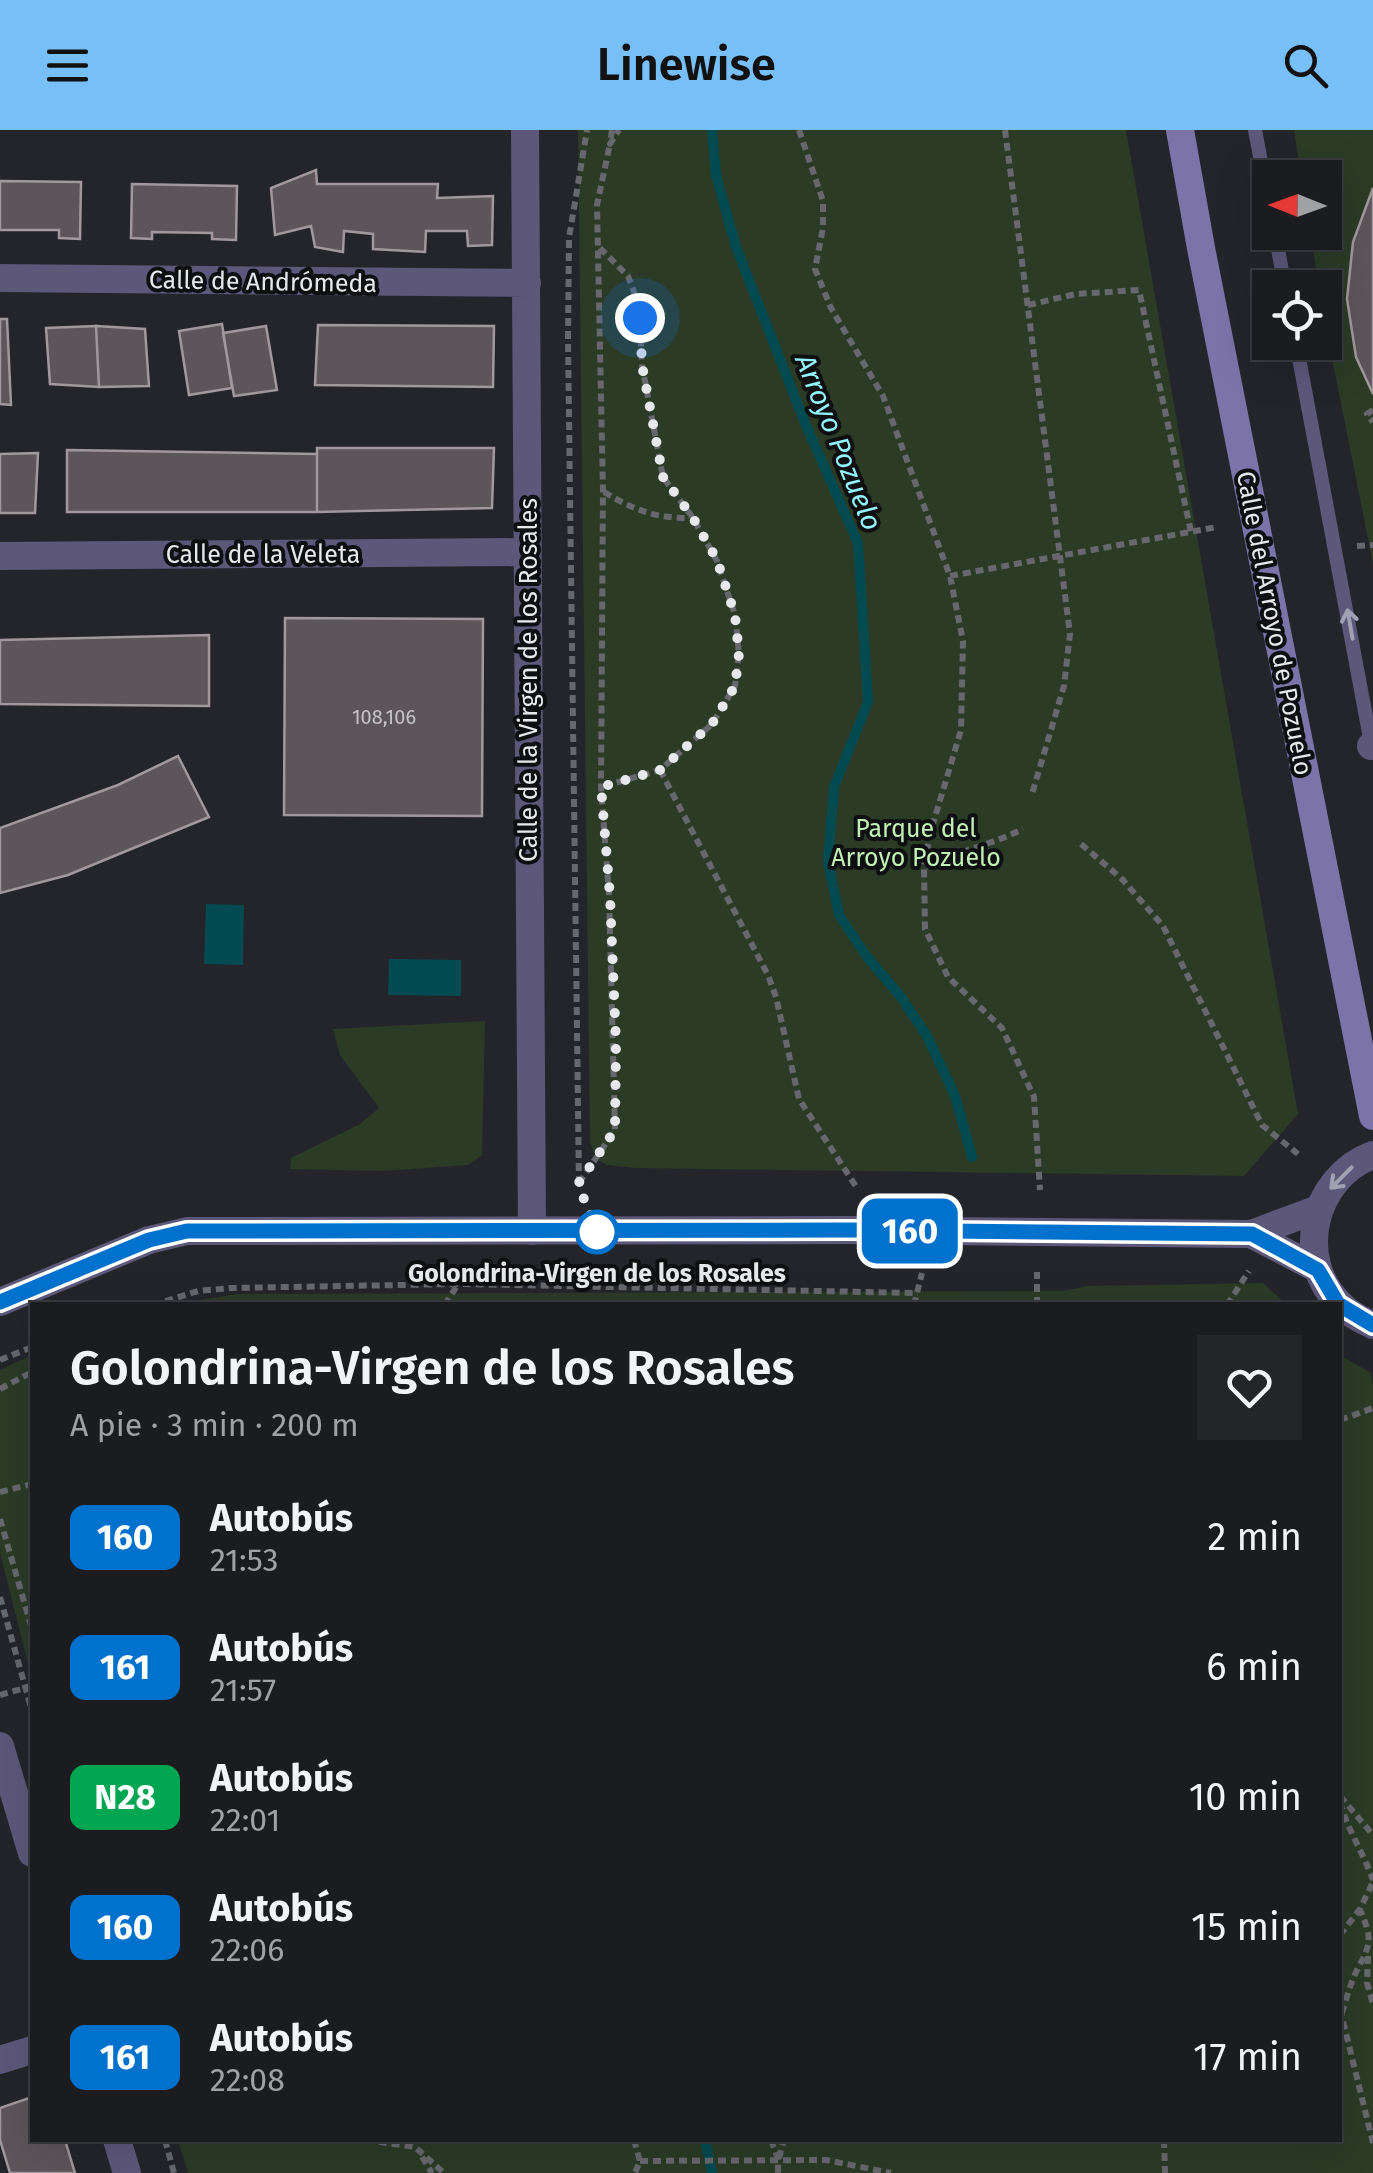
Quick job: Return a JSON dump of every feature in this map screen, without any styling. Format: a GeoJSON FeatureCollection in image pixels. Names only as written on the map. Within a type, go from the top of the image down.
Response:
{"type":"FeatureCollection","features":[{"type":"Feature","properties":{"kind":"main road","name":"Calle del Arroyo de Pozuelo"},"geometry":{"type":"LineString","coordinates":[[1180,130],[1373,1116]]}},
{"type":"Feature","properties":{"kind":"street","name":"Calle de la Virgen de los Rosales"},"geometry":{"type":"LineString","coordinates":[[525,130],[532,1231]]}},
{"type":"Feature","properties":{"kind":"street","name":"Calle de Andrómeda"},"geometry":{"type":"LineString","coordinates":[[0,278],[526,283]]}},
{"type":"Feature","properties":{"kind":"street","name":"Calle de la Veleta"},"geometry":{"type":"LineString","coordinates":[[0,556],[526,552]]}},
{"type":"Feature","properties":{"kind":"street"},"geometry":{"type":"LineString","coordinates":[[1337,1302],[1318,1270],[1313,1240],[1318,1210],[1342,1174],[1373,1156]]}},
{"type":"Feature","properties":{"kind":"street"},"geometry":{"type":"LineString","coordinates":[[0,1302],[149,1240],[187,1231],[1252,1234],[1318,1210]]}},
{"type":"Feature","properties":{"kind":"street"},"geometry":{"type":"LineString","coordinates":[[1252,1234],[1318,1270]]}},
{"type":"Feature","properties":{"kind":"street"},"geometry":{"type":"LineString","coordinates":[[1342,1306],[1373,1325]]}},
{"type":"Feature","properties":{"kind":"street"},"geometry":{"type":"LineString","coordinates":[[0,1746],[30,1846]]}},
{"type":"Feature","properties":{"kind":"street"},"geometry":{"type":"LineString","coordinates":[[0,2060],[30,2051]]}},
{"type":"Feature","properties":{"kind":"street"},"geometry":{"type":"LineString","coordinates":[[119,2142],[127,2173]]}},
{"type":"Feature","properties":{"kind":"lane"},"geometry":{"type":"LineString","coordinates":[[1254,130],[1260,160]]}},
{"type":"Feature","properties":{"kind":"lane"},"geometry":{"type":"LineString","coordinates":[[1299,360],[1372,748]]}},
{"type":"Feature","properties":{"kind":"path"},"geometry":{"type":"LineString","coordinates":[[587,130],[569,238],[568,339],[578,1184],[615,1130],[610,914],[601,787],[603,491],[598,205],[612,130]]}},
{"type":"Feature","properties":{"kind":"path"},"geometry":{"type":"LineString","coordinates":[[610,144],[620,130]]}},
{"type":"Feature","properties":{"kind":"path"},"geometry":{"type":"LineString","coordinates":[[799,130],[823,201],[816,269],[832,308],[883,396],[950,576],[963,641],[961,730],[930,834],[924,868],[925,928],[948,977],[1002,1028],[1034,1098],[1040,1190]]}},
{"type":"Feature","properties":{"kind":"path"},"geometry":{"type":"LineString","coordinates":[[1005,130],[1070,634],[1064,686],[1032,794]]}},
{"type":"Feature","properties":{"kind":"path"},"geometry":{"type":"LineString","coordinates":[[599,247],[628,276],[639,304],[642,365],[663,477],[717,560],[735,615],[739,654],[735,686],[712,724],[660,770],[601,787]]}},
{"type":"Feature","properties":{"kind":"path"},"geometry":{"type":"LineString","coordinates":[[1028,305],[1076,294],[1139,290],[1191,532]]}},
{"type":"Feature","properties":{"kind":"path"},"geometry":{"type":"LineString","coordinates":[[1373,410],[1367,414],[1373,422]]}},
{"type":"Feature","properties":{"kind":"path"},"geometry":{"type":"LineString","coordinates":[[603,491],[637,511],[665,519],[693,518]]}},
{"type":"Feature","properties":{"kind":"path"},"geometry":{"type":"LineString","coordinates":[[950,576],[1217,527]]}},
{"type":"Feature","properties":{"kind":"path"},"geometry":{"type":"LineString","coordinates":[[660,770],[768,975],[799,1098],[858,1188]]}},
{"type":"Feature","properties":{"kind":"path"},"geometry":{"type":"LineString","coordinates":[[924,868],[953,853],[996,842],[1023,829]]}},
{"type":"Feature","properties":{"kind":"path"},"geometry":{"type":"LineString","coordinates":[[1081,844],[1122,878],[1163,926],[1262,1125],[1298,1154]]}},
{"type":"Feature","properties":{"kind":"path"},"geometry":{"type":"LineString","coordinates":[[447,1302],[462,1268]]}},
{"type":"Feature","properties":{"kind":"path"},"geometry":{"type":"LineString","coordinates":[[1229,1302],[1249,1271]]}},
{"type":"Feature","properties":{"kind":"path"},"geometry":{"type":"LineString","coordinates":[[915,1302],[922,1272]]}},
{"type":"Feature","properties":{"kind":"path"},"geometry":{"type":"LineString","coordinates":[[1036,1302],[1037,1272]]}},
{"type":"Feature","properties":{"kind":"path"},"geometry":{"type":"LineString","coordinates":[[162,1302],[198,1291],[231,1288],[458,1284],[918,1293]]}},
{"type":"Feature","properties":{"kind":"path"},"geometry":{"type":"LineString","coordinates":[[0,1360],[30,1348]]}},
{"type":"Feature","properties":{"kind":"path"},"geometry":{"type":"LineString","coordinates":[[0,1389],[30,1373]]}},
{"type":"Feature","properties":{"kind":"path"},"geometry":{"type":"LineString","coordinates":[[1342,1419],[1373,1408]]}},
{"type":"Feature","properties":{"kind":"path"},"geometry":{"type":"LineString","coordinates":[[0,1492],[30,1484]]}},
{"type":"Feature","properties":{"kind":"path"},"geometry":{"type":"LineString","coordinates":[[0,1519],[30,1622]]}},
{"type":"Feature","properties":{"kind":"path"},"geometry":{"type":"LineString","coordinates":[[0,1597],[29,1687],[0,1695]]}},
{"type":"Feature","properties":{"kind":"path"},"geometry":{"type":"LineString","coordinates":[[1342,1801],[1373,1835]]}},
{"type":"Feature","properties":{"kind":"path"},"geometry":{"type":"LineString","coordinates":[[1342,1808],[1348,1833],[1372,1868],[1373,1881],[1360,1909],[1342,1932]]}},
{"type":"Feature","properties":{"kind":"path"},"geometry":{"type":"LineString","coordinates":[[1360,1909],[1368,1928],[1367,1983],[1373,2004]]}},
{"type":"Feature","properties":{"kind":"path"},"geometry":{"type":"LineString","coordinates":[[1342,2008],[1368,1955]]}},
{"type":"Feature","properties":{"kind":"path"},"geometry":{"type":"LineString","coordinates":[[1342,2015],[1373,2142]]}},
{"type":"Feature","properties":{"kind":"path"},"geometry":{"type":"LineString","coordinates":[[166,2142],[174,2173]]}},
{"type":"Feature","properties":{"kind":"path"},"geometry":{"type":"LineString","coordinates":[[635,2142],[640,2161],[635,2173]]}},
{"type":"Feature","properties":{"kind":"path"},"geometry":{"type":"LineString","coordinates":[[773,2142],[778,2173]]}},
{"type":"Feature","properties":{"kind":"path"},"geometry":{"type":"LineString","coordinates":[[778,2159],[783,2142]]}},
{"type":"Feature","properties":{"kind":"path"},"geometry":{"type":"LineString","coordinates":[[1164,2142],[1165,2173]]}},
{"type":"Feature","properties":{"kind":"path"},"geometry":{"type":"LineString","coordinates":[[412,2144],[432,2173]]}},
{"type":"Feature","properties":{"kind":"path"},"geometry":{"type":"LineString","coordinates":[[412,2144],[444,2173]]}},
{"type":"Feature","properties":{"kind":"path"},"geometry":{"type":"LineString","coordinates":[[640,2161],[826,2160],[891,2173]]}},
{"type":"Feature","properties":{"kind":"path"},"geometry":{"type":"LineString","coordinates":[[826,2160],[838,2173]]}},
{"type":"Feature","properties":{"kind":"green space","name":"Parque del Arroyo Pozuelo"},"geometry":{"type":"Polygon","coordinates":[[[578,130],[1126,130],[1298,1114],[1244,1176],[636,1168],[607,1165],[596,1159],[590,1142],[578,130]]]}},
{"type":"Feature","properties":{"kind":"green space"},"geometry":{"type":"Polygon","coordinates":[[[1294,130],[1373,130],[1373,564],[1332,360],[1342,360],[1342,270],[1316,270],[1313,250],[1342,250],[1342,160],[1298,160],[1294,130]]]}},
{"type":"Feature","properties":{"kind":"green space"},"geometry":{"type":"Polygon","coordinates":[[[485,1021],[482,1155],[468,1165],[381,1171],[290,1169],[291,1158],[360,1124],[379,1108],[340,1055],[333,1029],[485,1021]]]}},
{"type":"Feature","properties":{"kind":"green space"},"geometry":{"type":"Polygon","coordinates":[[[1263,1283],[1284,1302],[188,1302],[237,1294],[1064,1291],[1087,1286],[1263,1283]]]}},
{"type":"Feature","properties":{"kind":"green space"},"geometry":{"type":"Polygon","coordinates":[[[30,1356],[30,1671],[0,1553],[0,1370],[30,1356]]]}},
{"type":"Feature","properties":{"kind":"green space"},"geometry":{"type":"Polygon","coordinates":[[[1342,1356],[1371,1373],[1373,2173],[188,2173],[179,2142],[1342,2142],[1342,1356]]]}},
{"type":"Feature","properties":{"kind":"water"},"geometry":{"type":"Polygon","coordinates":[[[206,904],[244,905],[243,965],[204,964],[206,904]]]}},
{"type":"Feature","properties":{"kind":"water"},"geometry":{"type":"Polygon","coordinates":[[[389,959],[461,960],[461,996],[388,995],[389,959]]]}},
{"type":"Feature","properties":{"kind":"building"},"geometry":{"type":"Polygon","coordinates":[[[316,170],[317,184],[438,184],[437,198],[493,196],[492,245],[468,246],[467,231],[426,231],[425,252],[373,249],[373,234],[344,231],[343,252],[315,247],[311,226],[275,235],[271,188],[316,170]]]}},
{"type":"Feature","properties":{"kind":"building"},"geometry":{"type":"Polygon","coordinates":[[[0,181],[81,182],[80,239],[59,238],[59,230],[0,230],[0,181]]]}},
{"type":"Feature","properties":{"kind":"building"},"geometry":{"type":"Polygon","coordinates":[[[132,184],[237,186],[236,240],[212,239],[212,233],[152,232],[152,239],[131,238],[132,184]]]}},
{"type":"Feature","properties":{"kind":"building"},"geometry":{"type":"Polygon","coordinates":[[[1373,188],[1373,394],[1356,357],[1347,299],[1353,242],[1373,188]]]}},
{"type":"Feature","properties":{"kind":"building"},"geometry":{"type":"Polygon","coordinates":[[[0,319],[7,319],[11,405],[0,404],[0,319]]]}},
{"type":"Feature","properties":{"kind":"building"},"geometry":{"type":"Polygon","coordinates":[[[222,324],[232,388],[189,395],[179,331],[222,324]]]}},
{"type":"Feature","properties":{"kind":"building"},"geometry":{"type":"Polygon","coordinates":[[[318,325],[494,326],[493,387],[315,385],[318,325]]]}},
{"type":"Feature","properties":{"kind":"building"},"geometry":{"type":"Polygon","coordinates":[[[96,326],[99,387],[50,384],[46,328],[96,326]]]}},
{"type":"Feature","properties":{"kind":"building"},"geometry":{"type":"Polygon","coordinates":[[[96,326],[145,329],[149,386],[99,387],[96,326]]]}},
{"type":"Feature","properties":{"kind":"building"},"geometry":{"type":"Polygon","coordinates":[[[266,326],[277,390],[234,396],[223,333],[266,326]]]}},
{"type":"Feature","properties":{"kind":"building"},"geometry":{"type":"Polygon","coordinates":[[[317,448],[494,448],[492,508],[317,512],[317,448]]]}},
{"type":"Feature","properties":{"kind":"building"},"geometry":{"type":"Polygon","coordinates":[[[67,450],[317,454],[317,512],[67,512],[67,450]]]}},
{"type":"Feature","properties":{"kind":"building"},"geometry":{"type":"Polygon","coordinates":[[[38,453],[35,513],[0,513],[0,454],[38,453]]]}},
{"type":"Feature","properties":{"kind":"building"},"geometry":{"type":"Polygon","coordinates":[[[285,618],[483,619],[482,816],[284,815],[285,618]]]}},
{"type":"Feature","properties":{"kind":"building"},"geometry":{"type":"Polygon","coordinates":[[[209,635],[209,706],[0,704],[0,640],[209,635]]]}},
{"type":"Feature","properties":{"kind":"building"},"geometry":{"type":"Polygon","coordinates":[[[178,756],[209,817],[68,875],[0,893],[0,828],[118,785],[178,756]]]}},
{"type":"Feature","properties":{"kind":"building"},"geometry":{"type":"Polygon","coordinates":[[[30,2098],[30,2142],[66,2142],[75,2173],[10,2173],[0,2140],[0,2108],[30,2098]]]}},
{"type":"Feature","properties":{"kind":"waterway","name":"Arroyo Pozuelo"},"geometry":{"type":"LineString","coordinates":[[712,130],[716,175],[736,247],[805,423],[858,543],[868,702],[834,787],[828,862],[839,915],[927,1036],[955,1096],[972,1157]]}},
{"type":"Feature","properties":{"kind":"waterway","name":"Arroyo Pozuelo"},"geometry":{"type":"LineString","coordinates":[[705,2142],[712,2173]]}},
{"type":"Feature","properties":{"kind":"bus line","name":"160"},"geometry":{"type":"LineString","coordinates":[[0,1302],[149,1240],[187,1231],[850,1230],[1252,1234],[1318,1270],[1336,1302]]}},
{"type":"Feature","properties":{"kind":"bus line","name":"160"},"geometry":{"type":"LineString","coordinates":[[1342,1307],[1373,1325]]}},
{"type":"Feature","properties":{"kind":"place","name":"Golondrina-Virgen de los Rosales"},"geometry":{"type":"Point","coordinates":[597,1232]}},
{"type":"Feature","properties":{"kind":"route"},"geometry":{"type":"LineString","coordinates":[[597,1232],[578,1184],[615,1130],[610,896],[601,787],[660,770],[712,724],[735,686],[739,654],[735,615],[717,560],[663,477],[642,365],[640,318]]}}]}
